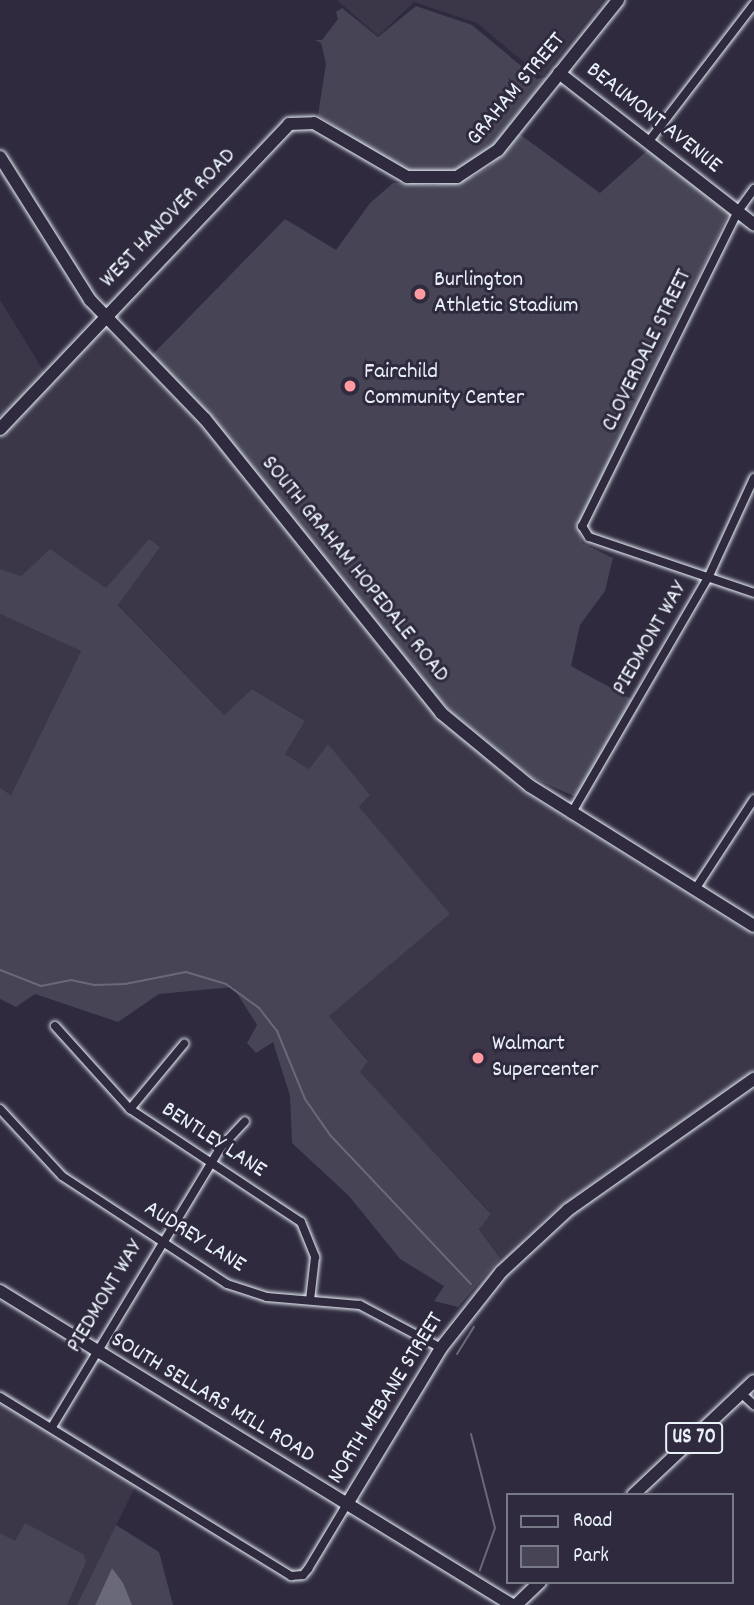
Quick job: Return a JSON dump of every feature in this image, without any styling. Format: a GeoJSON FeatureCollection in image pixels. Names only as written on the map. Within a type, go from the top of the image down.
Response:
{"type":"FeatureCollection","features":[{"type":"Feature","properties":{"kind":"street","name":"GRAHAM STREET"},"geometry":{"type":"LineString","coordinates":[[391,171],[420,180],[443,180],[480,166],[498,150],[618,0]]}},
{"type":"Feature","properties":{"kind":"street"},"geometry":{"type":"LineString","coordinates":[[649,141],[754,4]]}},
{"type":"Feature","properties":{"kind":"street","name":"BEAUMONT AVENUE"},"geometry":{"type":"LineString","coordinates":[[559,73],[754,224]]}},
{"type":"Feature","properties":{"kind":"street","name":"WEST HANOVER ROAD"},"geometry":{"type":"LineString","coordinates":[[0,429],[293,122],[318,125],[391,171]]}},
{"type":"Feature","properties":{"kind":"street","name":"SOUTH GRAHAM HOPEDALE ROAD"},"geometry":{"type":"LineString","coordinates":[[0,157],[76,282],[104,317],[205,419],[441,713],[507,769],[571,814],[696,888],[754,926]]}},
{"type":"Feature","properties":{"kind":"street","name":"CLOVERDALE STREET"},"geometry":{"type":"LineString","coordinates":[[708,578],[584,533],[583,523],[738,211],[754,189]]}},
{"type":"Feature","properties":{"kind":"street","name":"PIEDMONT WAY"},"geometry":{"type":"LineString","coordinates":[[571,814],[708,578],[754,478]]}},
{"type":"Feature","properties":{"kind":"street"},"geometry":{"type":"LineString","coordinates":[[708,578],[754,593]]}},
{"type":"Feature","properties":{"kind":"street"},"geometry":{"type":"LineString","coordinates":[[696,888],[754,799]]}},
{"type":"Feature","properties":{"kind":"street","name":"BENTLEY LANE"},"geometry":{"type":"LineString","coordinates":[[55,1026],[130,1108],[293,1215],[307,1231],[315,1257],[310,1300]]}},
{"type":"Feature","properties":{"kind":"street"},"geometry":{"type":"LineString","coordinates":[[130,1108],[184,1044]]}},
{"type":"Feature","properties":{"kind":"street","name":"NORTH MEBANE STREET"},"geometry":{"type":"LineString","coordinates":[[52,1427],[291,1576],[303,1575],[441,1348],[484,1290],[540,1233],[754,1079]]}},
{"type":"Feature","properties":{"kind":"street","name":"AUDREY LANE"},"geometry":{"type":"LineString","coordinates":[[0,1108],[50,1166],[162,1242],[239,1290],[379,1312],[441,1348]]}},
{"type":"Feature","properties":{"kind":"street","name":"PIEDMONT WAY"},"geometry":{"type":"LineString","coordinates":[[52,1427],[211,1163],[245,1121]]}},
{"type":"Feature","properties":{"kind":"street","name":"SOUTH SELLARS MILL ROAD"},"geometry":{"type":"LineString","coordinates":[[0,1291],[95,1353],[514,1605]]}},
{"type":"Feature","properties":{"kind":"street","name":"US 70"},"geometry":{"type":"LineString","coordinates":[[636,1493],[754,1381]]}},
{"type":"Feature","properties":{"kind":"street"},"geometry":{"type":"LineString","coordinates":[[741,1393],[754,1405]]}},
{"type":"Feature","properties":{"kind":"street"},"geometry":{"type":"LineString","coordinates":[[0,1398],[52,1427]]}},
{"type":"Feature","properties":{"kind":"street"},"geometry":{"type":"LineString","coordinates":[[514,1605],[538,1584]]}},
{"type":"Feature","properties":{"kind":"shaded area"},"geometry":{"type":"Polygon","coordinates":[[[337,0],[603,0],[542,77],[477,23],[414,2],[378,36],[337,0]]]}},
{"type":"Feature","properties":{"kind":"shaded area"},"geometry":{"type":"Polygon","coordinates":[[[0,300],[51,383],[104,326],[227,452],[421,695],[516,787],[754,936],[754,1070],[552,1212],[500,1258],[479,1228],[491,1213],[359,1072],[368,1060],[299,982],[359,807],[370,795],[328,745],[309,769],[285,754],[305,721],[252,689],[224,715],[118,604],[159,547],[149,539],[106,589],[50,549],[21,576],[0,569],[0,300]]]}},
{"type":"Feature","properties":{"kind":"shaded area"},"geometry":{"type":"Polygon","coordinates":[[[0,614],[81,651],[11,795],[0,788],[0,614]]]}},
{"type":"Feature","properties":{"kind":"shaded area"},"geometry":{"type":"Polygon","coordinates":[[[0,1388],[141,1475],[77,1605],[0,1605],[0,1388]]]}},
{"type":"Feature","properties":{"kind":"green space"},"geometry":{"type":"Polygon","coordinates":[[[416,6],[472,25],[537,79],[547,77],[495,144],[470,164],[441,175],[400,169],[318,115],[326,64],[321,43],[315,40],[322,40],[338,19],[336,12],[342,8],[378,37],[416,6]]]}},
{"type":"Feature","properties":{"kind":"green space"},"geometry":{"type":"Polygon","coordinates":[[[518,133],[600,193],[650,148],[729,212],[579,526],[582,543],[613,558],[605,591],[580,625],[571,666],[633,700],[576,797],[531,777],[452,713],[397,654],[152,355],[285,219],[336,250],[370,203],[393,183],[435,185],[474,176],[489,167],[518,133]]]}},
{"type":"Feature","properties":{"kind":"green space"},"geometry":{"type":"Polygon","coordinates":[[[149,539],[160,547],[118,605],[224,715],[252,689],[305,721],[285,754],[309,769],[328,744],[370,795],[359,807],[450,914],[329,1016],[368,1061],[360,1072],[491,1214],[479,1229],[500,1258],[458,1307],[434,1301],[444,1286],[400,1259],[349,1196],[292,1143],[290,1096],[273,1042],[256,1053],[247,1043],[257,1025],[233,987],[159,994],[118,1022],[35,994],[16,1007],[0,999],[0,788],[11,795],[81,651],[0,614],[0,569],[21,576],[50,549],[106,588],[149,539]]]}},
{"type":"Feature","properties":{"kind":"green space"},"geometry":{"type":"Polygon","coordinates":[[[25,1523],[83,1554],[86,1562],[67,1605],[0,1605],[0,1533],[15,1541],[25,1523]]]}},
{"type":"Feature","properties":{"kind":"green space"},"geometry":{"type":"Polygon","coordinates":[[[116,1525],[159,1552],[173,1605],[132,1605],[112,1568],[95,1605],[77,1605],[116,1525]]]}},
{"type":"Feature","properties":{"kind":"water"},"geometry":{"type":"Polygon","coordinates":[[[112,1568],[123,1583],[132,1605],[95,1605],[112,1568]]]}},
{"type":"Feature","properties":{"kind":"waterway"},"geometry":{"type":"LineString","coordinates":[[0,970],[41,986],[71,980],[95,985],[125,984],[186,972],[226,984],[259,1008],[277,1031],[305,1099],[330,1135],[471,1284]]}},
{"type":"Feature","properties":{"kind":"waterway"},"geometry":{"type":"LineString","coordinates":[[457,1354],[474,1327]]}},
{"type":"Feature","properties":{"kind":"waterway"},"geometry":{"type":"LineString","coordinates":[[471,1434],[495,1528],[480,1570]]}},
{"type":"Feature","properties":{"kind":"place","name":"Burlington Athletic Stadium"},"geometry":{"type":"Point","coordinates":[420,294]}},
{"type":"Feature","properties":{"kind":"place","name":"Fairchild Community Center"},"geometry":{"type":"Point","coordinates":[350,386]}},
{"type":"Feature","properties":{"kind":"place","name":"Walmart Supercenter"},"geometry":{"type":"Point","coordinates":[478,1058]}}]}
